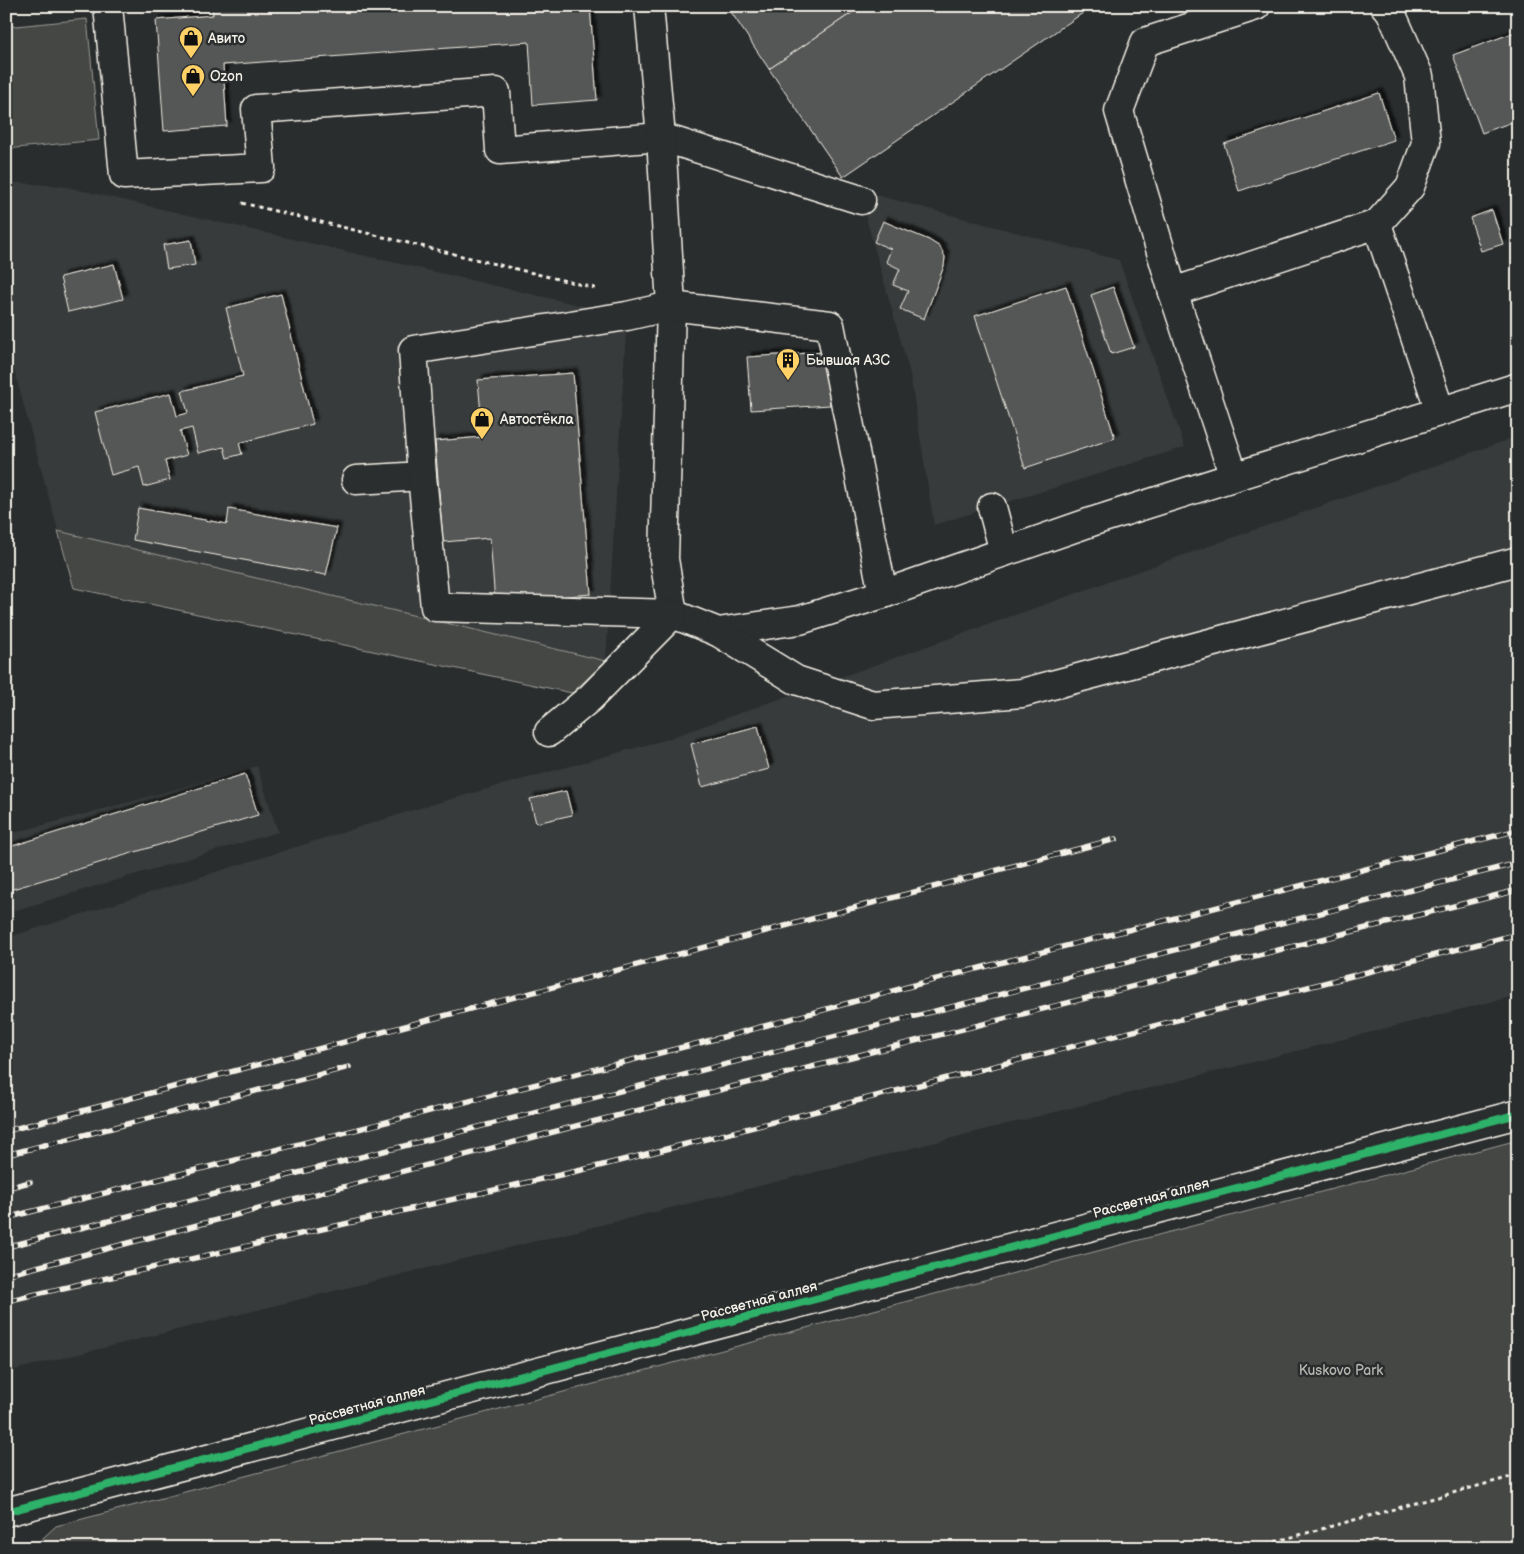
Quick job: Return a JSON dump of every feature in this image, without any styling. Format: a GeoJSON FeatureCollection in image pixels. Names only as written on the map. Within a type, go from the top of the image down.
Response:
{"type":"FeatureCollection","features":[{"type":"Feature","properties":{"kind":"street"},"geometry":{"type":"LineString","coordinates":[[108,6],[124,175],[261,168],[256,109],[496,92],[500,150],[661,137],[861,200]]}},
{"type":"Feature","properties":{"kind":"street"},"geometry":{"type":"LineString","coordinates":[[649,6],[661,137],[671,306],[664,559],[674,614]]}},
{"type":"Feature","properties":{"kind":"street"},"geometry":{"type":"LineString","coordinates":[[1234,476],[1173,292],[1120,111],[1145,42],[1256,6]]}},
{"type":"Feature","properties":{"kind":"street"},"geometry":{"type":"LineString","coordinates":[[1173,292],[1377,224],[1410,187],[1426,143],[1419,76],[1389,8],[1386,6]]}},
{"type":"Feature","properties":{"kind":"street"},"geometry":{"type":"LineString","coordinates":[[1377,224],[1440,412]]}},
{"type":"Feature","properties":{"kind":"street"},"geometry":{"type":"LineString","coordinates":[[883,594],[830,325],[671,306],[628,316],[413,350],[422,476],[435,607],[674,614],[718,632],[796,680],[873,705],[1022,693],[1518,561]]}},
{"type":"Feature","properties":{"kind":"street"},"geometry":{"type":"LineString","coordinates":[[718,632],[800,620],[883,594],[1094,521],[1440,412],[1513,385]]}},
{"type":"Feature","properties":{"kind":"street"},"geometry":{"type":"LineString","coordinates":[[356,480],[422,476]]}},
{"type":"Feature","properties":{"kind":"street"},"geometry":{"type":"LineString","coordinates":[[992,506],[1004,552]]}},
{"type":"Feature","properties":{"kind":"street"},"geometry":{"type":"LineString","coordinates":[[550,732],[604,685],[674,614]]}},
{"type":"Feature","properties":{"kind":"street","name":"Рассветная аллея"},"geometry":{"type":"LineString","coordinates":[[6,1512],[1518,1114]]}},
{"type":"Feature","properties":{"kind":"path"},"geometry":{"type":"LineString","coordinates":[[239,202],[603,289]]}},
{"type":"Feature","properties":{"kind":"path"},"geometry":{"type":"LineString","coordinates":[[1252,1548],[1518,1475]]}},
{"type":"Feature","properties":{"kind":"shaded area"},"geometry":{"type":"Polygon","coordinates":[[[6,182],[62,186],[627,316],[606,661],[58,531],[6,340],[6,182]]]}},
{"type":"Feature","properties":{"kind":"shaded area"},"geometry":{"type":"Polygon","coordinates":[[[865,192],[1119,260],[1185,447],[934,525],[910,374],[861,200],[865,192]]]}},
{"type":"Feature","properties":{"kind":"shaded area"},"geometry":{"type":"Polygon","coordinates":[[[1518,436],[1518,995],[889,1154],[6,1372],[6,938],[426,806],[664,740],[1518,436]]]}},
{"type":"Feature","properties":{"kind":"shaded area"},"geometry":{"type":"Polygon","coordinates":[[[257,766],[278,832],[6,913],[6,835],[257,766]]]}},
{"type":"Feature","properties":{"kind":"green space"},"geometry":{"type":"Polygon","coordinates":[[[87,19],[99,140],[6,149],[6,27],[87,19]]]}},
{"type":"Feature","properties":{"kind":"green space"},"geometry":{"type":"Polygon","coordinates":[[[58,531],[606,661],[572,693],[74,588],[58,531]]]}},
{"type":"Feature","properties":{"kind":"green space","name":"Kuskovo Park"},"geometry":{"type":"Polygon","coordinates":[[[1518,1140],[1518,1548],[32,1548],[56,1526],[1518,1140]]]}},
{"type":"Feature","properties":{"kind":"building"},"geometry":{"type":"Polygon","coordinates":[[[212,6],[590,6],[597,100],[533,105],[529,42],[223,65],[227,126],[164,131],[156,20],[213,15],[212,6]]]}},
{"type":"Feature","properties":{"kind":"building"},"geometry":{"type":"Polygon","coordinates":[[[727,6],[862,6],[769,69],[727,6]]]}},
{"type":"Feature","properties":{"kind":"building"},"geometry":{"type":"Polygon","coordinates":[[[862,6],[1093,6],[843,177],[769,69],[862,6]]]}},
{"type":"Feature","properties":{"kind":"building"},"geometry":{"type":"Polygon","coordinates":[[[1518,31],[1518,120],[1482,133],[1453,55],[1518,31]]]}},
{"type":"Feature","properties":{"kind":"building"},"geometry":{"type":"Polygon","coordinates":[[[1379,93],[1394,140],[1239,191],[1224,144],[1379,93]]]}},
{"type":"Feature","properties":{"kind":"building"},"geometry":{"type":"Polygon","coordinates":[[[1492,210],[1503,244],[1481,251],[1470,218],[1492,210]]]}},
{"type":"Feature","properties":{"kind":"building"},"geometry":{"type":"Polygon","coordinates":[[[883,221],[929,240],[940,247],[945,257],[944,266],[924,319],[900,309],[908,291],[893,285],[900,269],[886,262],[891,249],[874,242],[883,221]]]}},
{"type":"Feature","properties":{"kind":"building"},"geometry":{"type":"Polygon","coordinates":[[[191,240],[195,265],[167,269],[163,245],[191,240]]]}},
{"type":"Feature","properties":{"kind":"building"},"geometry":{"type":"Polygon","coordinates":[[[114,264],[123,299],[68,312],[60,277],[114,264]]]}},
{"type":"Feature","properties":{"kind":"building"},"geometry":{"type":"Polygon","coordinates":[[[1066,286],[1115,438],[1025,468],[975,316],[1066,286]]]}},
{"type":"Feature","properties":{"kind":"building"},"geometry":{"type":"Polygon","coordinates":[[[1113,287],[1134,347],[1111,354],[1091,295],[1113,287]]]}},
{"type":"Feature","properties":{"kind":"building"},"geometry":{"type":"Polygon","coordinates":[[[281,294],[313,424],[239,443],[242,454],[227,458],[224,447],[198,453],[192,428],[180,431],[187,455],[165,461],[170,480],[144,487],[139,467],[111,475],[95,412],[171,393],[177,416],[188,413],[182,391],[243,376],[226,308],[281,294]]]}},
{"type":"Feature","properties":{"kind":"building","name":"Бывшая АЗС"},"geometry":{"type":"Polygon","coordinates":[[[825,352],[830,405],[751,410],[747,357],[825,352]]]}},
{"type":"Feature","properties":{"kind":"building"},"geometry":{"type":"Polygon","coordinates":[[[573,373],[591,594],[495,602],[490,538],[443,542],[435,441],[483,437],[478,380],[573,373]]]}},
{"type":"Feature","properties":{"kind":"building"},"geometry":{"type":"Polygon","coordinates":[[[138,508],[227,524],[229,509],[337,528],[326,575],[133,540],[138,508]]]}},
{"type":"Feature","properties":{"kind":"building"},"geometry":{"type":"Polygon","coordinates":[[[758,726],[769,769],[702,787],[691,744],[758,726]]]}},
{"type":"Feature","properties":{"kind":"building"},"geometry":{"type":"Polygon","coordinates":[[[245,774],[258,815],[6,891],[6,848],[245,774]]]}},
{"type":"Feature","properties":{"kind":"building"},"geometry":{"type":"Polygon","coordinates":[[[566,791],[572,815],[536,823],[530,799],[566,791]]]}},
{"type":"Feature","properties":{"kind":"railway"},"geometry":{"type":"LineString","coordinates":[[6,1218],[735,1034],[933,980],[1518,830]]}},
{"type":"Feature","properties":{"kind":"railway"},"geometry":{"type":"LineString","coordinates":[[6,1131],[1116,839]]}},
{"type":"Feature","properties":{"kind":"railway"},"geometry":{"type":"LineString","coordinates":[[6,1247],[1518,863]]}},
{"type":"Feature","properties":{"kind":"railway"},"geometry":{"type":"LineString","coordinates":[[6,1275],[580,1125],[1518,890]]}},
{"type":"Feature","properties":{"kind":"railway"},"geometry":{"type":"LineString","coordinates":[[6,1301],[595,1167],[1518,934]]}},
{"type":"Feature","properties":{"kind":"railway"},"geometry":{"type":"LineString","coordinates":[[6,1155],[349,1067]]}},
{"type":"Feature","properties":{"kind":"railway"},"geometry":{"type":"LineString","coordinates":[[6,1188],[30,1182]]}},
{"type":"Feature","properties":{"kind":"cycle path"},"geometry":{"type":"LineString","coordinates":[[6,1512],[1518,1114]]}},
{"type":"Feature","properties":{"kind":"place","name":"Авито"},"geometry":{"type":"Point","coordinates":[191,59]}},
{"type":"Feature","properties":{"kind":"place","name":"Ozon"},"geometry":{"type":"Point","coordinates":[193,97]}},
{"type":"Feature","properties":{"kind":"place","name":"Бывшая АЗС"},"geometry":{"type":"Point","coordinates":[788,381]}},
{"type":"Feature","properties":{"kind":"place","name":"Автостёкла"},"geometry":{"type":"Point","coordinates":[482,440]}}]}
